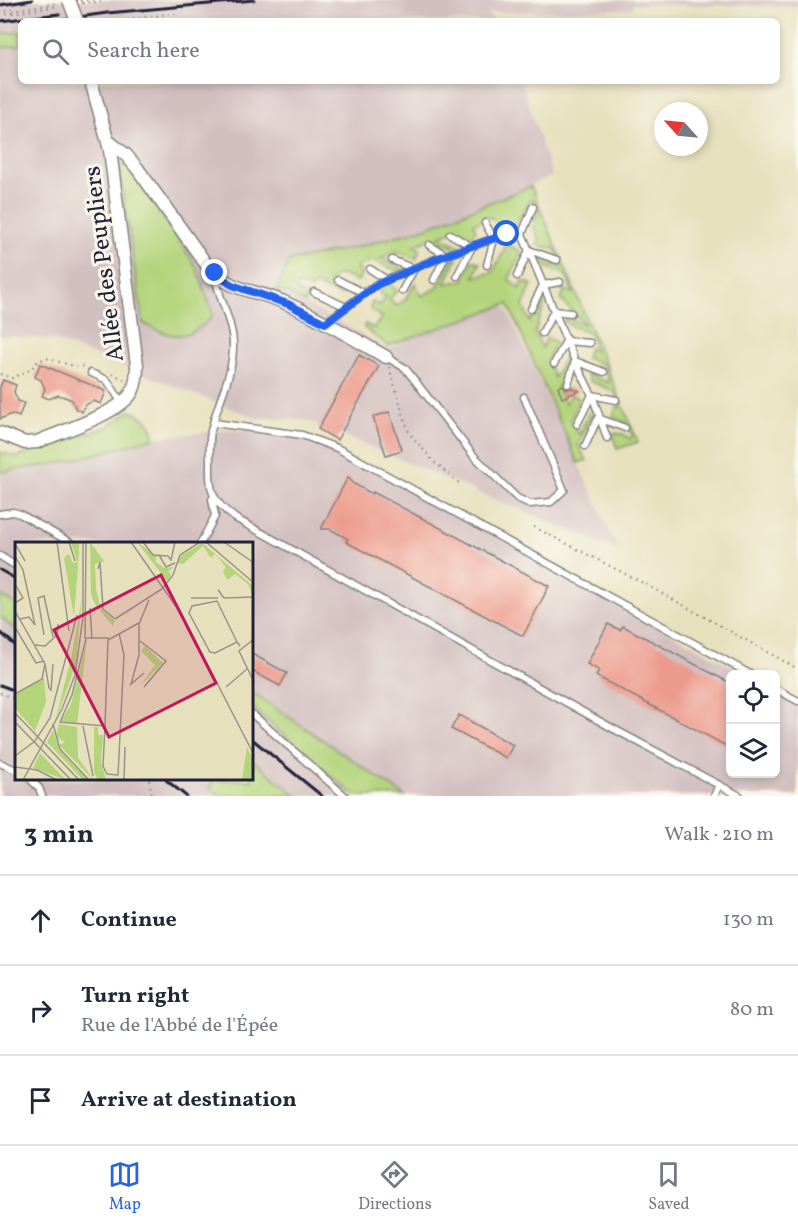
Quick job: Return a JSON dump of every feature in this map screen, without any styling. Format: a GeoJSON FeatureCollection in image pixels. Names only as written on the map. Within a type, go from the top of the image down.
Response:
{"type":"FeatureCollection","features":[{"type":"Feature","properties":{"kind":"street"},"geometry":{"type":"LineString","coordinates":[[67,3],[75,18]]}},
{"type":"Feature","properties":{"kind":"street","name":"Allée des Peupliers"},"geometry":{"type":"LineString","coordinates":[[92,84],[108,141],[137,365],[132,392],[123,403]]}},
{"type":"Feature","properties":{"kind":"street"},"geometry":{"type":"LineString","coordinates":[[108,141],[126,155],[137,168],[215,273],[232,285],[288,304],[386,357]]}},
{"type":"Feature","properties":{"kind":"street"},"geometry":{"type":"LineString","coordinates":[[0,433],[25,443],[33,443],[112,410],[123,403]]}},
{"type":"Feature","properties":{"kind":"lane"},"geometry":{"type":"LineString","coordinates":[[533,207],[522,234],[566,341],[592,395],[598,418],[607,438]]}},
{"type":"Feature","properties":{"kind":"lane"},"geometry":{"type":"LineString","coordinates":[[485,223],[494,239],[487,265]]}},
{"type":"Feature","properties":{"kind":"lane"},"geometry":{"type":"LineString","coordinates":[[450,234],[472,247]]}},
{"type":"Feature","properties":{"kind":"lane"},"geometry":{"type":"LineString","coordinates":[[325,323],[364,293],[387,280],[446,255],[507,234],[522,234]]}},
{"type":"Feature","properties":{"kind":"lane"},"geometry":{"type":"LineString","coordinates":[[429,245],[446,255]]}},
{"type":"Feature","properties":{"kind":"lane"},"geometry":{"type":"LineString","coordinates":[[457,276],[472,247]]}},
{"type":"Feature","properties":{"kind":"lane"},"geometry":{"type":"LineString","coordinates":[[529,250],[556,260]]}},
{"type":"Feature","properties":{"kind":"lane"},"geometry":{"type":"LineString","coordinates":[[517,276],[529,250]]}},
{"type":"Feature","properties":{"kind":"lane"},"geometry":{"type":"LineString","coordinates":[[434,280],[446,255]]}},
{"type":"Feature","properties":{"kind":"lane"},"geometry":{"type":"LineString","coordinates":[[393,260],[414,269]]}},
{"type":"Feature","properties":{"kind":"lane"},"geometry":{"type":"LineString","coordinates":[[370,269],[387,280]]}},
{"type":"Feature","properties":{"kind":"lane"},"geometry":{"type":"LineString","coordinates":[[402,291],[414,269]]}},
{"type":"Feature","properties":{"kind":"lane"},"geometry":{"type":"LineString","coordinates":[[201,542],[215,516],[211,493],[210,442],[233,349],[215,273]]}},
{"type":"Feature","properties":{"kind":"lane"},"geometry":{"type":"LineString","coordinates":[[338,280],[364,293]]}},
{"type":"Feature","properties":{"kind":"lane"},"geometry":{"type":"LineString","coordinates":[[543,285],[560,282]]}},
{"type":"Feature","properties":{"kind":"lane"},"geometry":{"type":"LineString","coordinates":[[531,309],[543,285]]}},
{"type":"Feature","properties":{"kind":"lane"},"geometry":{"type":"LineString","coordinates":[[314,292],[346,307]]}},
{"type":"Feature","properties":{"kind":"lane"},"geometry":{"type":"LineString","coordinates":[[554,311],[571,313]]}},
{"type":"Feature","properties":{"kind":"lane"},"geometry":{"type":"LineString","coordinates":[[542,333],[554,311]]}},
{"type":"Feature","properties":{"kind":"lane"},"geometry":{"type":"LineString","coordinates":[[566,341],[590,343]]}},
{"type":"Feature","properties":{"kind":"lane"},"geometry":{"type":"LineString","coordinates":[[554,364],[566,341]]}},
{"type":"Feature","properties":{"kind":"lane"},"geometry":{"type":"LineString","coordinates":[[386,357],[405,368],[473,455],[517,498],[530,504],[551,502],[564,490],[524,397]]}},
{"type":"Feature","properties":{"kind":"lane"},"geometry":{"type":"LineString","coordinates":[[575,361],[604,372]]}},
{"type":"Feature","properties":{"kind":"lane"},"geometry":{"type":"LineString","coordinates":[[568,384],[575,361]]}},
{"type":"Feature","properties":{"kind":"lane"},"geometry":{"type":"LineString","coordinates":[[91,370],[107,380],[123,403]]}},
{"type":"Feature","properties":{"kind":"lane"},"geometry":{"type":"LineString","coordinates":[[592,395],[616,400]]}},
{"type":"Feature","properties":{"kind":"lane"},"geometry":{"type":"LineString","coordinates":[[577,424],[592,395]]}},
{"type":"Feature","properties":{"kind":"lane"},"geometry":{"type":"LineString","coordinates":[[598,418],[625,428]]}},
{"type":"Feature","properties":{"kind":"lane"},"geometry":{"type":"LineString","coordinates":[[585,446],[598,418]]}},
{"type":"Feature","properties":{"kind":"lane"},"geometry":{"type":"LineString","coordinates":[[214,423],[302,435],[337,448],[741,670]]}},
{"type":"Feature","properties":{"kind":"lane"},"geometry":{"type":"LineString","coordinates":[[211,493],[224,511],[235,518],[612,728],[741,796]]}},
{"type":"Feature","properties":{"kind":"lane"},"geometry":{"type":"LineString","coordinates":[[0,514],[13,512],[20,514],[69,542]]}},
{"type":"Feature","properties":{"kind":"lane"},"geometry":{"type":"LineString","coordinates":[[0,556],[15,565]]}},
{"type":"Feature","properties":{"kind":"lane"},"geometry":{"type":"LineString","coordinates":[[780,691],[798,701]]}},
{"type":"Feature","properties":{"kind":"lane"},"geometry":{"type":"LineString","coordinates":[[254,716],[345,796]]}},
{"type":"Feature","properties":{"kind":"lane"},"geometry":{"type":"LineString","coordinates":[[0,763],[15,770]]}},
{"type":"Feature","properties":{"kind":"lane"},"geometry":{"type":"LineString","coordinates":[[33,781],[42,796]]}},
{"type":"Feature","properties":{"kind":"lane"},"geometry":{"type":"LineString","coordinates":[[714,796],[720,785]]}},
{"type":"Feature","properties":{"kind":"path"},"geometry":{"type":"LineString","coordinates":[[0,14],[67,3],[100,2]]}},
{"type":"Feature","properties":{"kind":"path"},"geometry":{"type":"LineString","coordinates":[[141,18],[175,13]]}},
{"type":"Feature","properties":{"kind":"path"},"geometry":{"type":"LineString","coordinates":[[386,357],[409,433],[434,461],[460,484]]}},
{"type":"Feature","properties":{"kind":"path","name":"Allée des Peupliers"},"geometry":{"type":"LineString","coordinates":[[0,374],[12,378],[30,370],[38,361],[46,358],[91,370]]}},
{"type":"Feature","properties":{"kind":"path","name":"Allée des Peupliers"},"geometry":{"type":"LineString","coordinates":[[107,372],[135,382]]}},
{"type":"Feature","properties":{"kind":"path"},"geometry":{"type":"LineString","coordinates":[[534,527],[645,584],[798,669]]}},
{"type":"Feature","properties":{"kind":"path"},"geometry":{"type":"LineString","coordinates":[[0,693],[15,699]]}},
{"type":"Feature","properties":{"kind":"path"},"geometry":{"type":"LineString","coordinates":[[148,781],[152,796]]}},
{"type":"Feature","properties":{"kind":"shaded area"},"geometry":{"type":"Polygon","coordinates":[[[0,0],[798,0],[798,6],[633,4],[632,9],[489,13],[493,18],[18,18],[18,84],[522,84],[552,176],[277,290],[289,294],[387,349],[455,320],[504,304],[619,551],[306,420],[256,418],[55,340],[0,336],[0,0]]]}},
{"type":"Feature","properties":{"kind":"shaded area"},"geometry":{"type":"Polygon","coordinates":[[[226,430],[250,430],[294,436],[337,451],[738,670],[726,670],[726,778],[780,778],[780,693],[798,703],[798,796],[405,796],[254,693],[254,542],[15,542],[15,603],[0,595],[0,472],[66,462],[154,438],[226,430]]]}},
{"type":"Feature","properties":{"kind":"shaded area"},"geometry":{"type":"Polygon","coordinates":[[[0,617],[15,629],[15,781],[213,781],[210,787],[220,796],[0,796],[0,617]]]}},
{"type":"Feature","properties":{"kind":"shaded area"},"geometry":{"type":"Polygon","coordinates":[[[254,709],[355,796],[297,796],[254,762],[254,709]]]}},
{"type":"Feature","properties":{"kind":"green space"},"geometry":{"type":"Polygon","coordinates":[[[18,32],[18,45],[0,48],[0,34],[18,32]]]}},
{"type":"Feature","properties":{"kind":"green space"},"geometry":{"type":"Polygon","coordinates":[[[122,165],[127,166],[196,266],[213,315],[205,324],[189,334],[172,335],[143,323],[119,169],[122,165]]]}},
{"type":"Feature","properties":{"kind":"green space"},"geometry":{"type":"Polygon","coordinates":[[[531,186],[638,442],[617,449],[612,433],[623,434],[630,439],[633,435],[627,429],[626,423],[613,417],[616,407],[621,408],[614,391],[590,381],[586,373],[609,383],[604,365],[586,358],[589,347],[595,351],[590,334],[565,323],[564,318],[585,324],[561,300],[564,290],[573,293],[565,274],[539,265],[537,258],[562,268],[555,249],[537,245],[540,241],[533,225],[538,211],[532,198],[512,228],[488,217],[473,224],[476,229],[471,237],[455,231],[440,236],[462,247],[456,249],[432,238],[414,246],[420,249],[416,259],[396,251],[381,258],[405,270],[399,272],[372,260],[356,268],[362,272],[358,281],[339,274],[328,282],[348,293],[340,295],[315,285],[311,289],[299,284],[296,291],[308,296],[306,303],[277,290],[289,261],[353,248],[423,229],[531,186]]]}},
{"type":"Feature","properties":{"kind":"green space"},"geometry":{"type":"Polygon","coordinates":[[[507,244],[522,252],[509,279],[519,289],[523,281],[532,285],[523,306],[530,322],[542,298],[544,305],[535,332],[542,348],[547,338],[556,342],[547,360],[554,378],[567,354],[570,362],[558,387],[565,404],[571,395],[579,398],[571,419],[579,435],[589,412],[591,418],[578,446],[587,460],[578,463],[508,304],[388,346],[364,328],[365,324],[374,328],[382,317],[370,309],[372,302],[380,305],[386,297],[379,293],[389,283],[397,291],[389,299],[396,306],[405,300],[415,283],[422,296],[437,288],[452,259],[457,259],[445,284],[464,280],[472,260],[480,263],[474,277],[493,272],[507,244]]]}},
{"type":"Feature","properties":{"kind":"green space"},"geometry":{"type":"Polygon","coordinates":[[[130,411],[147,421],[152,428],[154,438],[66,462],[0,472],[0,452],[17,457],[106,427],[130,411]]]}},
{"type":"Feature","properties":{"kind":"green space"},"geometry":{"type":"Polygon","coordinates":[[[0,595],[15,603],[15,629],[0,617],[0,595]]]}},
{"type":"Feature","properties":{"kind":"green space"},"geometry":{"type":"Polygon","coordinates":[[[254,693],[405,796],[355,796],[254,709],[254,693]]]}},
{"type":"Feature","properties":{"kind":"green space"},"geometry":{"type":"Polygon","coordinates":[[[254,762],[297,796],[220,796],[209,787],[213,781],[254,781],[254,762]]]}},
{"type":"Feature","properties":{"kind":"building"},"geometry":{"type":"Polygon","coordinates":[[[359,355],[379,366],[337,440],[318,429],[359,355]]]}},
{"type":"Feature","properties":{"kind":"building"},"geometry":{"type":"Polygon","coordinates":[[[40,364],[106,391],[101,404],[94,401],[85,405],[82,412],[76,409],[72,400],[65,397],[58,395],[49,399],[42,396],[45,389],[41,380],[35,377],[40,364]]]}},
{"type":"Feature","properties":{"kind":"building"},"geometry":{"type":"Polygon","coordinates":[[[3,380],[16,385],[14,392],[18,401],[24,403],[19,417],[12,414],[0,419],[0,387],[3,380]]]}},
{"type":"Feature","properties":{"kind":"building"},"geometry":{"type":"Polygon","coordinates":[[[563,385],[566,389],[572,388],[579,391],[562,398],[558,387],[563,385]]]}},
{"type":"Feature","properties":{"kind":"building"},"geometry":{"type":"Polygon","coordinates":[[[389,412],[402,450],[386,455],[373,417],[389,412]]]}},
{"type":"Feature","properties":{"kind":"building"},"geometry":{"type":"Polygon","coordinates":[[[348,477],[354,484],[372,494],[373,492],[549,586],[523,636],[346,542],[348,539],[330,529],[321,529],[348,477]]]}},
{"type":"Feature","properties":{"kind":"building"},"geometry":{"type":"Polygon","coordinates":[[[608,624],[620,630],[623,626],[726,681],[726,746],[596,676],[599,670],[587,664],[608,624]]]}},
{"type":"Feature","properties":{"kind":"building"},"geometry":{"type":"Polygon","coordinates":[[[254,655],[287,673],[280,686],[254,672],[254,655]]]}},
{"type":"Feature","properties":{"kind":"building"},"geometry":{"type":"Polygon","coordinates":[[[459,715],[513,745],[506,758],[451,729],[459,715]]]}},
{"type":"Feature","properties":{"kind":"railway"},"geometry":{"type":"LineString","coordinates":[[0,5],[32,0]]}},
{"type":"Feature","properties":{"kind":"railway"},"geometry":{"type":"LineString","coordinates":[[71,18],[254,0]]}},
{"type":"Feature","properties":{"kind":"railway"},"geometry":{"type":"LineString","coordinates":[[25,18],[59,14]]}},
{"type":"Feature","properties":{"kind":"railway"},"geometry":{"type":"LineString","coordinates":[[0,21],[18,19]]}},
{"type":"Feature","properties":{"kind":"railway"},"geometry":{"type":"LineString","coordinates":[[0,570],[15,578]]}},
{"type":"Feature","properties":{"kind":"railway"},"geometry":{"type":"LineString","coordinates":[[0,632],[15,645]]}},
{"type":"Feature","properties":{"kind":"railway"},"geometry":{"type":"LineString","coordinates":[[0,685],[15,691]]}},
{"type":"Feature","properties":{"kind":"railway"},"geometry":{"type":"LineString","coordinates":[[254,741],[322,796]]}},
{"type":"Feature","properties":{"kind":"railway"},"geometry":{"type":"LineString","coordinates":[[167,781],[186,796]]}},
{"type":"Feature","properties":{"kind":"route"},"geometry":{"type":"LineString","coordinates":[[215,273],[232,285],[288,304],[325,323],[378,284],[446,255],[507,234]]}}]}
